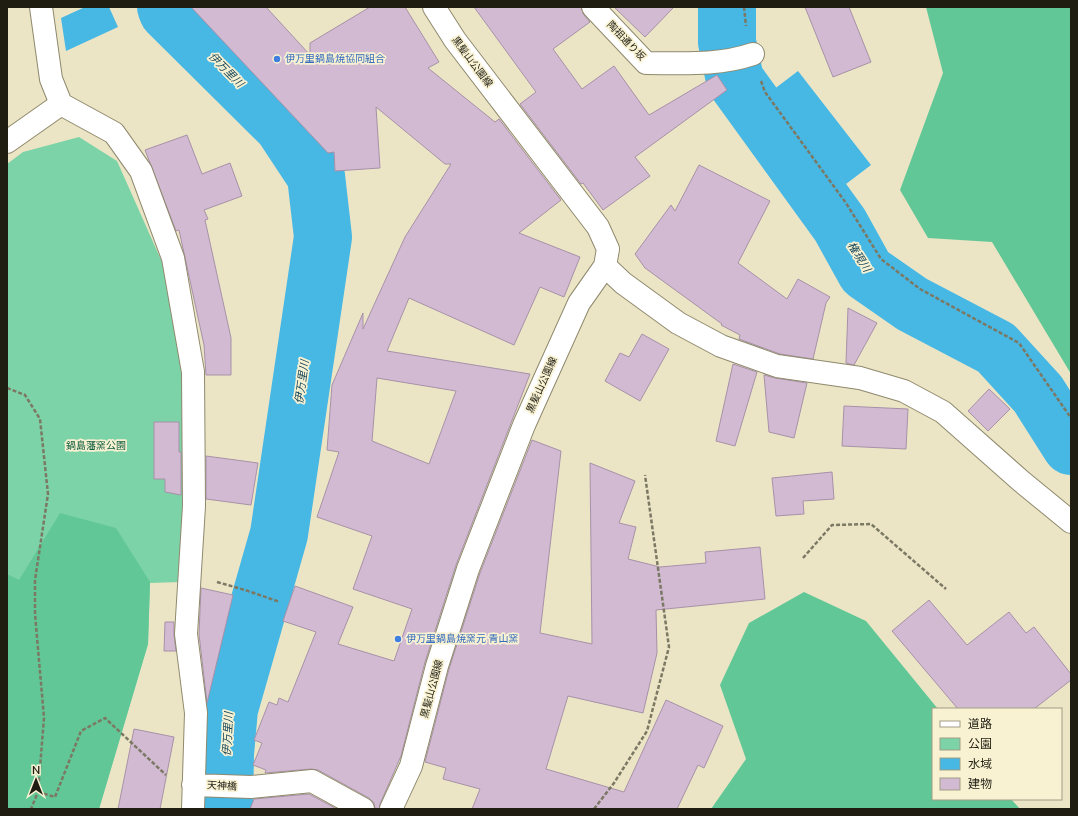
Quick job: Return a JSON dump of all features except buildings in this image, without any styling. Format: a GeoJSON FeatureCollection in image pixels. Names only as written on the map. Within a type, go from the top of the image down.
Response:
{"type":"FeatureCollection","features":[{"type":"Feature","properties":{"kind":"street"},"geometry":{"type":"LineString","coordinates":[[41,7],[51,79],[62,104],[114,133],[141,171],[173,258],[193,372],[194,506],[186,634],[196,713],[192,809]]}},
{"type":"Feature","properties":{"kind":"street","name":"黒髪山公園線"},"geometry":{"type":"LineString","coordinates":[[391,809],[411,766],[437,666],[473,555],[524,425],[579,303],[605,266],[608,249],[598,227],[455,40],[434,7]]}},
{"type":"Feature","properties":{"kind":"street","name":"陶祖通り坂"},"geometry":{"type":"LineString","coordinates":[[593,7],[646,63],[713,63],[748,55]]}},
{"type":"Feature","properties":{"kind":"street"},"geometry":{"type":"LineString","coordinates":[[7,142],[62,104]]}},
{"type":"Feature","properties":{"kind":"street"},"geometry":{"type":"LineString","coordinates":[[605,266],[623,283],[678,323],[721,346],[777,366],[860,378],[904,391],[943,412],[1021,481],[1071,522]]}},
{"type":"Feature","properties":{"kind":"street","name":"天神橋"},"geometry":{"type":"LineString","coordinates":[[193,785],[251,787],[312,782],[363,809]]}},
{"type":"Feature","properties":{"kind":"path"},"geometry":{"type":"LineString","coordinates":[[744,7],[748,55],[765,92],[846,203],[881,259],[920,289],[1018,343],[1071,418]]}},
{"type":"Feature","properties":{"kind":"path"},"geometry":{"type":"LineString","coordinates":[[7,388],[24,395],[40,419],[48,494],[35,580],[35,614],[44,718],[38,792],[31,809]]}},
{"type":"Feature","properties":{"kind":"path"},"geometry":{"type":"LineString","coordinates":[[594,809],[614,783],[647,731],[669,647],[645,475]]}},
{"type":"Feature","properties":{"kind":"path"},"geometry":{"type":"LineString","coordinates":[[803,558],[832,525],[871,524],[946,589]]}},
{"type":"Feature","properties":{"kind":"path"},"geometry":{"type":"LineString","coordinates":[[244,590],[280,602]]}},
{"type":"Feature","properties":{"kind":"path"},"geometry":{"type":"LineString","coordinates":[[38,792],[55,797],[81,731],[105,718],[172,782],[193,785]]}},
{"type":"Feature","properties":{"kind":"green space"},"geometry":{"type":"Polygon","coordinates":[[[926,7],[1071,7],[1071,374],[992,242],[928,238],[900,190],[943,73],[926,7]]]}},
{"type":"Feature","properties":{"kind":"green space","name":"鍋島藩窯公園"},"geometry":{"type":"Polygon","coordinates":[[[79,137],[117,161],[162,262],[184,374],[185,517],[181,582],[150,583],[148,644],[99,809],[7,809],[7,164],[23,152],[79,137]]]}},
{"type":"Feature","properties":{"kind":"green space"},"geometry":{"type":"Polygon","coordinates":[[[60,513],[116,528],[150,582],[148,644],[99,809],[7,809],[7,574],[19,580],[60,513]]]}},
{"type":"Feature","properties":{"kind":"green space"},"geometry":{"type":"Polygon","coordinates":[[[804,592],[866,621],[937,708],[932,708],[932,800],[1012,800],[1020,809],[711,809],[746,759],[720,685],[749,623],[804,592]]]}},
{"type":"Feature","properties":{"kind":"water"},"geometry":{"type":"Polygon","coordinates":[[[85,7],[109,7],[118,27],[66,51],[61,18],[85,7]]]}},
{"type":"Feature","properties":{"kind":"water"},"geometry":{"type":"Polygon","coordinates":[[[798,71],[871,165],[846,184],[773,90],[798,71]]]}},
{"type":"Feature","properties":{"kind":"waterway","name":"伊万里川"},"geometry":{"type":"LineString","coordinates":[[166,7],[168,12],[283,126],[316,176],[323,237],[279,534],[229,709],[225,754],[224,809]]}},
{"type":"Feature","properties":{"kind":"waterway","name":"権現川"},"geometry":{"type":"LineString","coordinates":[[727,7],[727,42],[735,80],[840,225],[866,272],[912,304],[996,348],[1038,394],[1071,446]]}},
{"type":"Feature","properties":{"kind":"place","name":"伊万里鍋島焼協同組合"},"geometry":{"type":"Point","coordinates":[277,59]}},
{"type":"Feature","properties":{"kind":"place","name":"伊万里鍋島焼窯元 青山窯"},"geometry":{"type":"Point","coordinates":[398,639]}}]}
